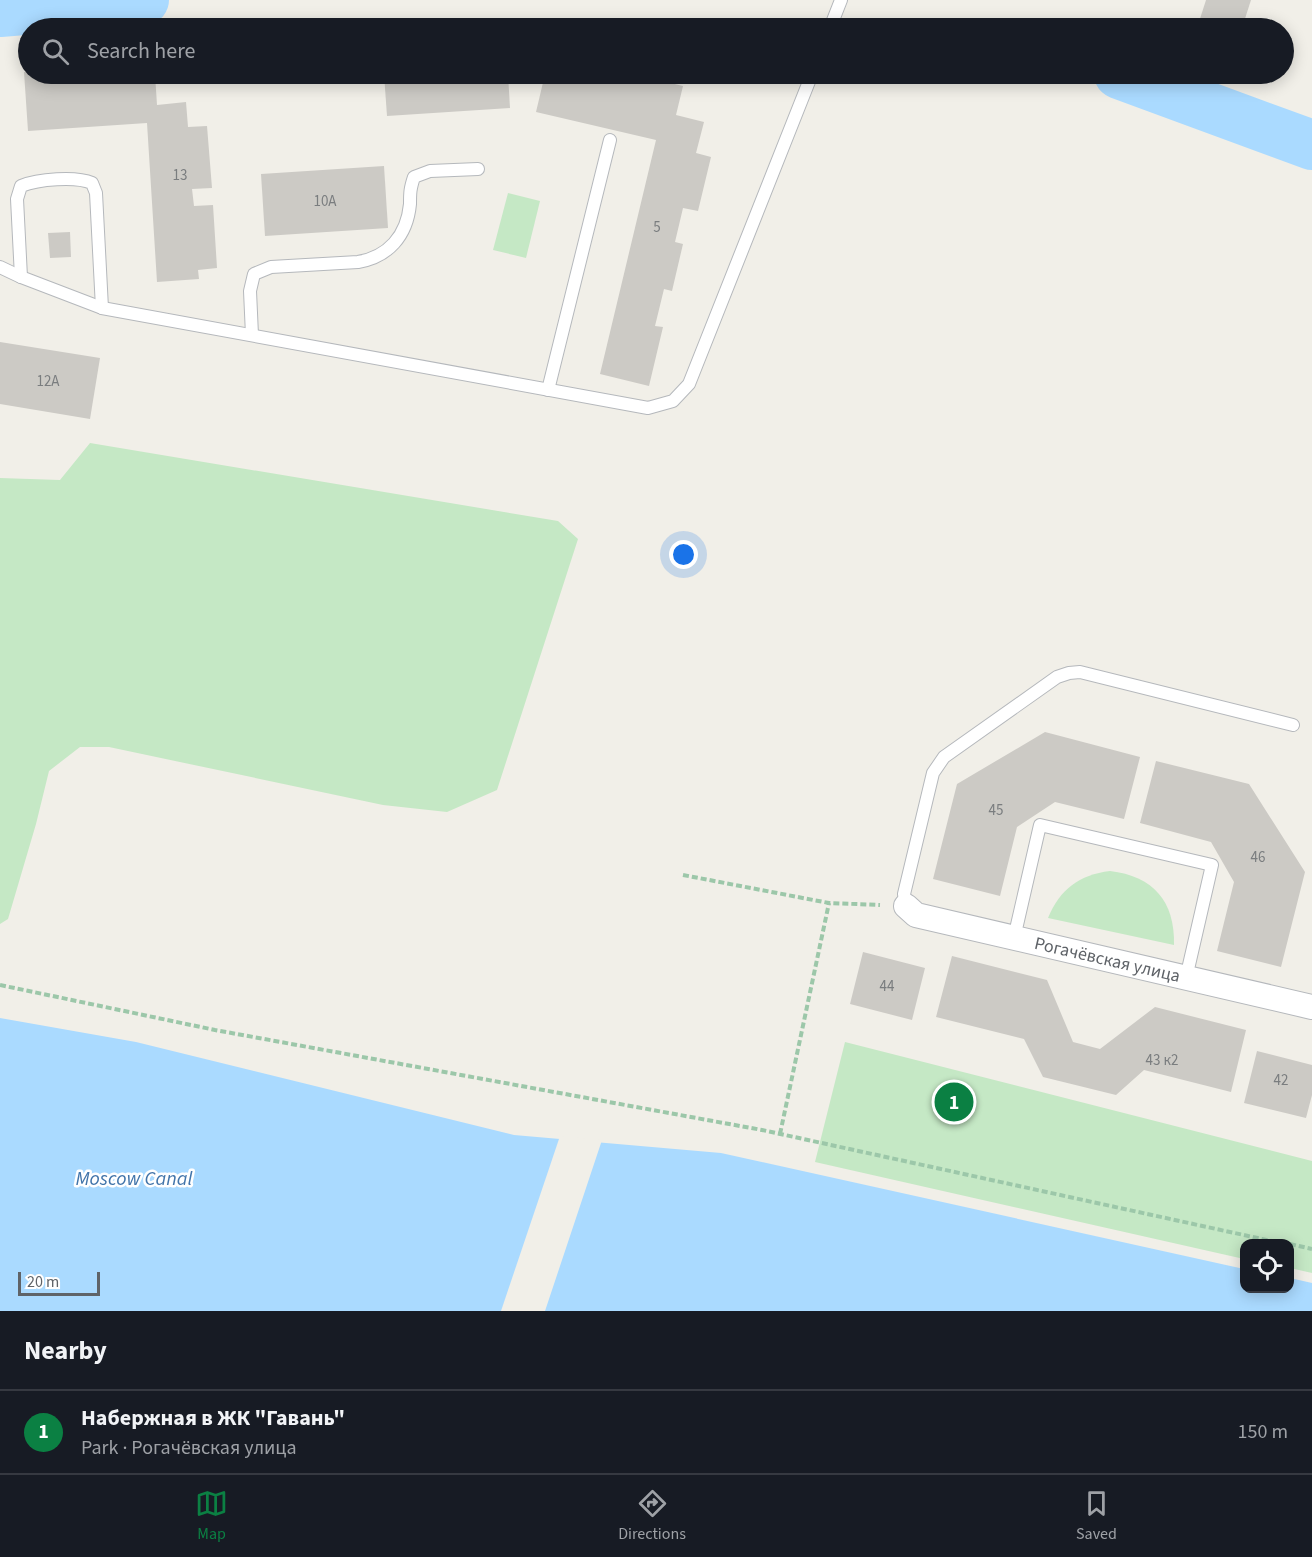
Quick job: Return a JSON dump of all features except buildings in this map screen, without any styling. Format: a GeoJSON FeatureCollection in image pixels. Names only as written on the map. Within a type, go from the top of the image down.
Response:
{"type":"FeatureCollection","features":[{"type":"Feature","properties":{"kind":"street","name":"Рогачёвская улица"},"geometry":{"type":"LineString","coordinates":[[906,906],[916,915],[1312,1006]]}},
{"type":"Feature","properties":{"kind":"lane"},"geometry":{"type":"LineString","coordinates":[[834,18],[841,0]]}},
{"type":"Feature","properties":{"kind":"lane"},"geometry":{"type":"LineString","coordinates":[[0,267],[102,308],[648,408],[673,401],[690,384],[808,84]]}},
{"type":"Feature","properties":{"kind":"lane"},"geometry":{"type":"LineString","coordinates":[[549,390],[610,140]]}},
{"type":"Feature","properties":{"kind":"lane"},"geometry":{"type":"LineString","coordinates":[[252,335],[250,291],[254,274],[271,267],[372,260],[387,252],[398,239],[406,223],[410,204],[409,191],[414,177],[430,171],[478,169]]}},
{"type":"Feature","properties":{"kind":"lane"},"geometry":{"type":"LineString","coordinates":[[21,277],[17,199],[21,186],[32,182],[83,179],[92,183],[96,193],[102,308]]}},
{"type":"Feature","properties":{"kind":"lane"},"geometry":{"type":"LineString","coordinates":[[906,906],[904,894],[937,764],[1057,677],[1080,672],[1293,725]]}},
{"type":"Feature","properties":{"kind":"lane"},"geometry":{"type":"LineString","coordinates":[[1014,938],[1040,825],[1132,846],[1212,865],[1186,978]]}},
{"type":"Feature","properties":{"kind":"path"},"geometry":{"type":"LineString","coordinates":[[683,875],[830,903],[906,906]]}},
{"type":"Feature","properties":{"kind":"path"},"geometry":{"type":"LineString","coordinates":[[780,1134],[830,903]]}},
{"type":"Feature","properties":{"kind":"path"},"geometry":{"type":"LineString","coordinates":[[0,986],[227,1032],[780,1134],[1262,1239]]}},
{"type":"Feature","properties":{"kind":"path"},"geometry":{"type":"LineString","coordinates":[[1294,1245],[1312,1249]]}},
{"type":"Feature","properties":{"kind":"green space"},"geometry":{"type":"Polygon","coordinates":[[[508,193],[540,201],[526,258],[493,250],[508,193]]]}},
{"type":"Feature","properties":{"kind":"green space"},"geometry":{"type":"Polygon","coordinates":[[[90,443],[558,521],[578,539],[497,790],[447,812],[383,805],[109,747],[80,747],[49,771],[8,919],[0,924],[0,478],[60,480],[90,443]]]}},
{"type":"Feature","properties":{"kind":"green space"},"geometry":{"type":"Polygon","coordinates":[[[1110,871],[1138,878],[1158,893],[1166,904],[1170,916],[1174,945],[1048,918],[1058,899],[1072,885],[1089,876],[1110,871]]]}},
{"type":"Feature","properties":{"kind":"green space"},"geometry":{"type":"Polygon","coordinates":[[[845,1042],[1312,1161],[1312,1273],[1294,1269],[1294,1239],[1240,1239],[1240,1258],[815,1162],[845,1042]]]}},
{"type":"Feature","properties":{"kind":"water","name":"Moscow Canal"},"geometry":{"type":"Polygon","coordinates":[[[0,1018],[136,1042],[514,1135],[721,1153],[1240,1268],[1240,1293],[1294,1293],[1294,1279],[1312,1283],[1312,1311],[0,1311],[0,1018]]]}},
{"type":"Feature","properties":{"kind":"pier"},"geometry":{"type":"Polygon","coordinates":[[[560,1136],[602,1140],[545,1311],[501,1311],[560,1136]]]}},
{"type":"Feature","properties":{"kind":"waterway"},"geometry":{"type":"LineString","coordinates":[[33,0],[39,8]]}},
{"type":"Feature","properties":{"kind":"waterway"},"geometry":{"type":"LineString","coordinates":[[0,12],[144,0]]}},
{"type":"Feature","properties":{"kind":"waterway"},"geometry":{"type":"LineString","coordinates":[[1146,84],[1312,145]]}},
{"type":"Feature","properties":{"kind":"place","name":"Набержная в ЖК \"Гавань\""},"geometry":{"type":"Point","coordinates":[954,1102]}}]}
